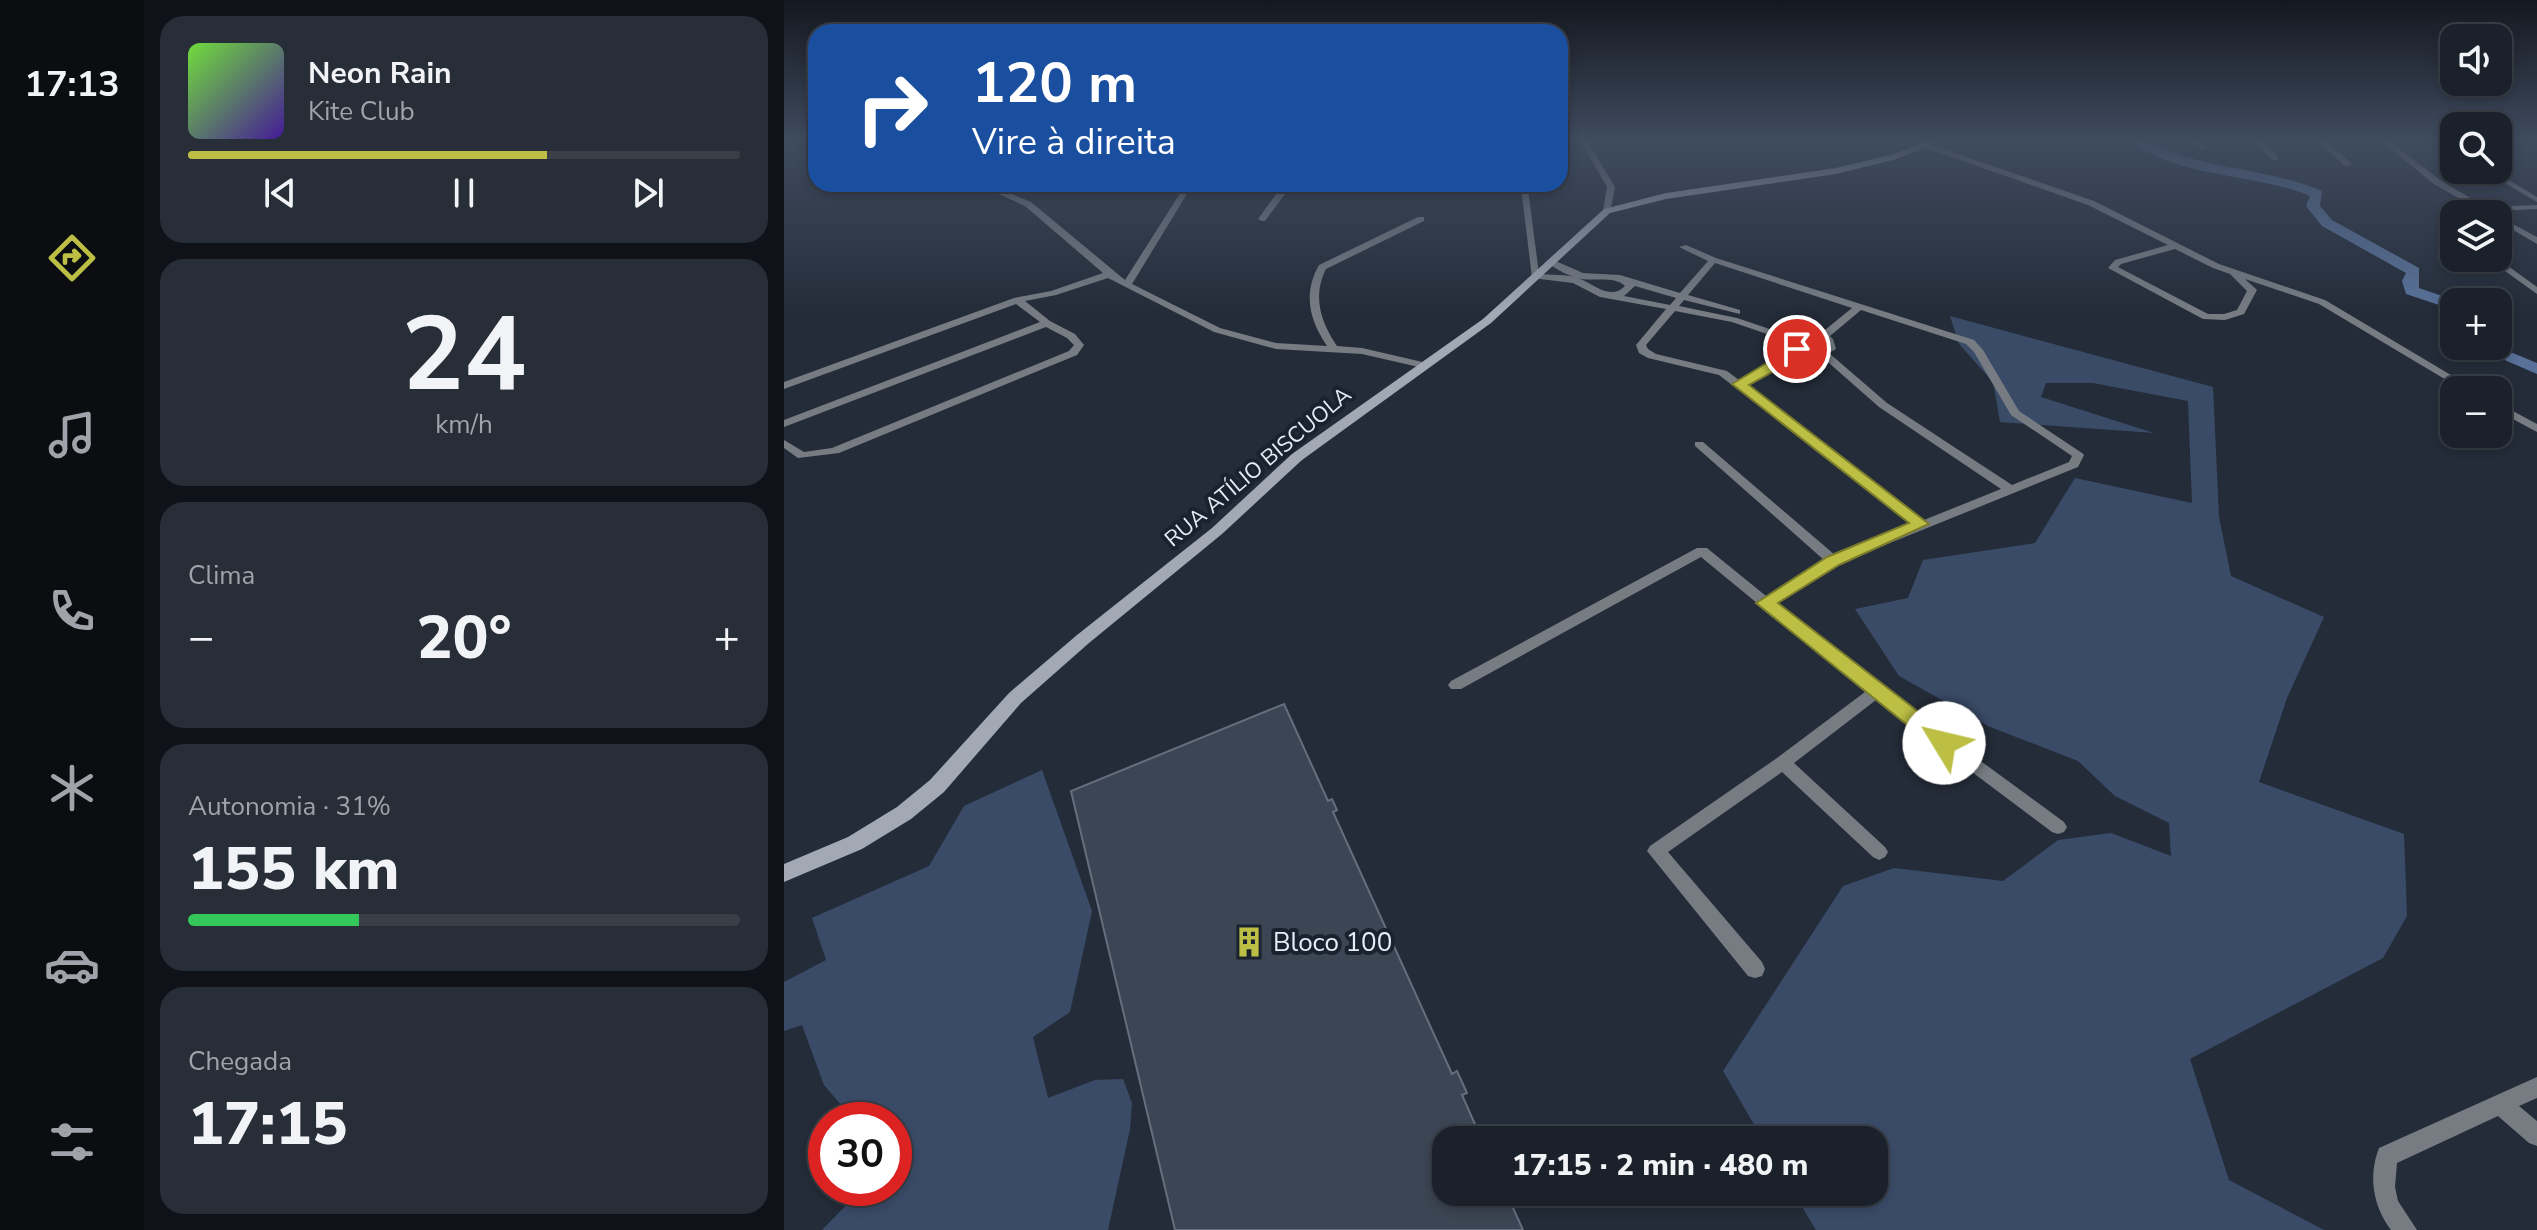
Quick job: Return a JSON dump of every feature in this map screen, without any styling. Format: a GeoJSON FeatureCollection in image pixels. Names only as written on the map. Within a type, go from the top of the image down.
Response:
{"type":"FeatureCollection","features":[{"type":"Feature","properties":{"kind":"street"},"geometry":{"type":"LineString","coordinates":[[1012,197],[1028,204],[1109,273],[1217,330],[1276,346],[1362,351],[1423,365]]}},
{"type":"Feature","properties":{"kind":"street"},"geometry":{"type":"LineString","coordinates":[[784,386],[1022,299],[1053,293],[1109,273],[1128,273],[1179,197]]}},
{"type":"Feature","properties":{"kind":"street"},"geometry":{"type":"LineString","coordinates":[[1127,284],[1180,197]]}},
{"type":"Feature","properties":{"kind":"street"},"geometry":{"type":"LineString","coordinates":[[1262,219],[1278,197]]}},
{"type":"Feature","properties":{"kind":"street"},"geometry":{"type":"LineString","coordinates":[[1525,197],[1535,276],[1575,280],[1603,295],[1734,320],[1800,342]]}},
{"type":"Feature","properties":{"kind":"street"},"geometry":{"type":"LineString","coordinates":[[1607,211],[1609,197]]}},
{"type":"Feature","properties":{"kind":"street","name":"RUA ATÍLIO BISCUOLA"},"geometry":{"type":"LineString","coordinates":[[784,873],[855,843],[904,813],[937,786],[1015,698],[1037,678],[1217,531],[1297,457],[1487,321],[1607,211],[1660,197]]}},
{"type":"Feature","properties":{"kind":"street"},"geometry":{"type":"LineString","coordinates":[[2076,197],[2227,270],[2322,302],[2447,376]]}},
{"type":"Feature","properties":{"kind":"street"},"geometry":{"type":"LineString","coordinates":[[2512,210],[2537,207]]}},
{"type":"Feature","properties":{"kind":"street"},"geometry":{"type":"LineString","coordinates":[[1333,348],[1316,318],[1313,288],[1322,267],[1421,219]]}},
{"type":"Feature","properties":{"kind":"street"},"geometry":{"type":"LineString","coordinates":[[2512,226],[2537,241]]}},
{"type":"Feature","properties":{"kind":"street"},"geometry":{"type":"LineString","coordinates":[[2175,246],[2118,262],[2113,268],[2213,318],[2241,312],[2251,298],[2252,290],[2248,285],[2227,270]]}},
{"type":"Feature","properties":{"kind":"street"},"geometry":{"type":"LineString","coordinates":[[1683,247],[1713,260],[1970,342],[1978,350],[2015,413],[2078,455],[2074,464],[1833,561],[1765,603]]}},
{"type":"Feature","properties":{"kind":"street"},"geometry":{"type":"LineString","coordinates":[[1713,260],[1641,345],[1643,351],[1652,356],[1712,370],[1739,384],[1921,524]]}},
{"type":"Feature","properties":{"kind":"street"},"geometry":{"type":"LineString","coordinates":[[1551,262],[1582,276],[1628,281],[1682,296],[1823,353],[1883,405],[2010,489]]}},
{"type":"Feature","properties":{"kind":"street"},"geometry":{"type":"LineString","coordinates":[[2511,272],[2537,291]]}},
{"type":"Feature","properties":{"kind":"street"},"geometry":{"type":"LineString","coordinates":[[1603,295],[1629,290],[1628,281]]}},
{"type":"Feature","properties":{"kind":"street"},"geometry":{"type":"LineString","coordinates":[[784,443],[802,456],[835,451],[1073,353],[1079,345],[1071,336],[1047,323],[1022,299]]}},
{"type":"Feature","properties":{"kind":"street"},"geometry":{"type":"LineString","coordinates":[[1739,384],[1800,342],[1823,337],[1859,307]]}},
{"type":"Feature","properties":{"kind":"street"},"geometry":{"type":"LineString","coordinates":[[784,424],[1047,323]]}},
{"type":"Feature","properties":{"kind":"street"},"geometry":{"type":"LineString","coordinates":[[1823,337],[1832,346],[1823,353]]}},
{"type":"Feature","properties":{"kind":"street"},"geometry":{"type":"LineString","coordinates":[[2512,414],[2537,429]]}},
{"type":"Feature","properties":{"kind":"street"},"geometry":{"type":"LineString","coordinates":[[1699,444],[1833,561]]}},
{"type":"Feature","properties":{"kind":"street"},"geometry":{"type":"LineString","coordinates":[[1456,685],[1702,551],[1876,692],[2058,827]]}},
{"type":"Feature","properties":{"kind":"street"},"geometry":{"type":"LineString","coordinates":[[1755,969],[1656,851],[1783,763],[1876,692]]}},
{"type":"Feature","properties":{"kind":"street"},"geometry":{"type":"LineString","coordinates":[[1783,763],[1879,852]]}},
{"type":"Feature","properties":{"kind":"street"},"geometry":{"type":"LineString","coordinates":[[2406,1230],[2396,1220],[2382,1189],[2387,1156],[2537,1087]]}},
{"type":"Feature","properties":{"kind":"street"},"geometry":{"type":"LineString","coordinates":[[2501,1104],[2537,1135]]}},
{"type":"Feature","properties":{"kind":"shaded area"},"geometry":{"type":"Polygon","coordinates":[[[1950,316],[2213,387],[2219,517],[2231,576],[2324,617],[2287,698],[2259,782],[2404,834],[2407,916],[2383,958],[2190,1059],[2229,1180],[2324,1230],[1816,1230],[1801,1206],[1888,1206],[1888,1126],[1755,1126],[1723,1071],[1843,886],[1894,868],[2003,881],[2058,840],[2111,833],[2171,856],[2169,823],[2115,796],[2078,761],[1988,726],[1899,676],[1855,609],[1908,598],[1923,560],[2035,543],[2075,478],[2192,503],[2188,401],[2093,383],[2046,383],[2041,397],[2154,433],[2000,422],[1993,382],[1959,344],[1950,316]]]}},
{"type":"Feature","properties":{"kind":"shaded area"},"geometry":{"type":"Polygon","coordinates":[[[1042,770],[1092,911],[1070,1012],[1033,1037],[1048,1098],[1095,1080],[1123,1079],[1132,1103],[1130,1129],[1108,1230],[822,1230],[845,1206],[912,1206],[912,1102],[839,1102],[824,1085],[802,1025],[784,1031],[784,982],[826,960],[812,918],[929,866],[964,806],[1042,770]]]}},
{"type":"Feature","properties":{"kind":"building","name":"Bloco 100"},"geometry":{"type":"Polygon","coordinates":[[[1284,704],[1328,801],[1332,799],[1337,810],[1333,812],[1452,1074],[1457,1071],[1467,1093],[1462,1095],[1476,1126],[1432,1126],[1432,1206],[1512,1206],[1523,1230],[1175,1230],[1071,791],[1284,704]]]}},
{"type":"Feature","properties":{"kind":"waterway"},"geometry":{"type":"LineString","coordinates":[[2316,197],[2313,206],[2327,223],[2414,271],[2410,281],[2412,291],[2440,300]]}},
{"type":"Feature","properties":{"kind":"waterway"},"geometry":{"type":"LineString","coordinates":[[2512,359],[2537,369]]}},
{"type":"Feature","properties":{"kind":"place","name":"Bloco 100"},"geometry":{"type":"Point","coordinates":[1249,942]}},
{"type":"Feature","properties":{"kind":"route"},"geometry":{"type":"LineString","coordinates":[[1797,349],[1800,351],[1739,384],[1921,524],[1833,561],[1765,603],[1944,743]]}}]}
